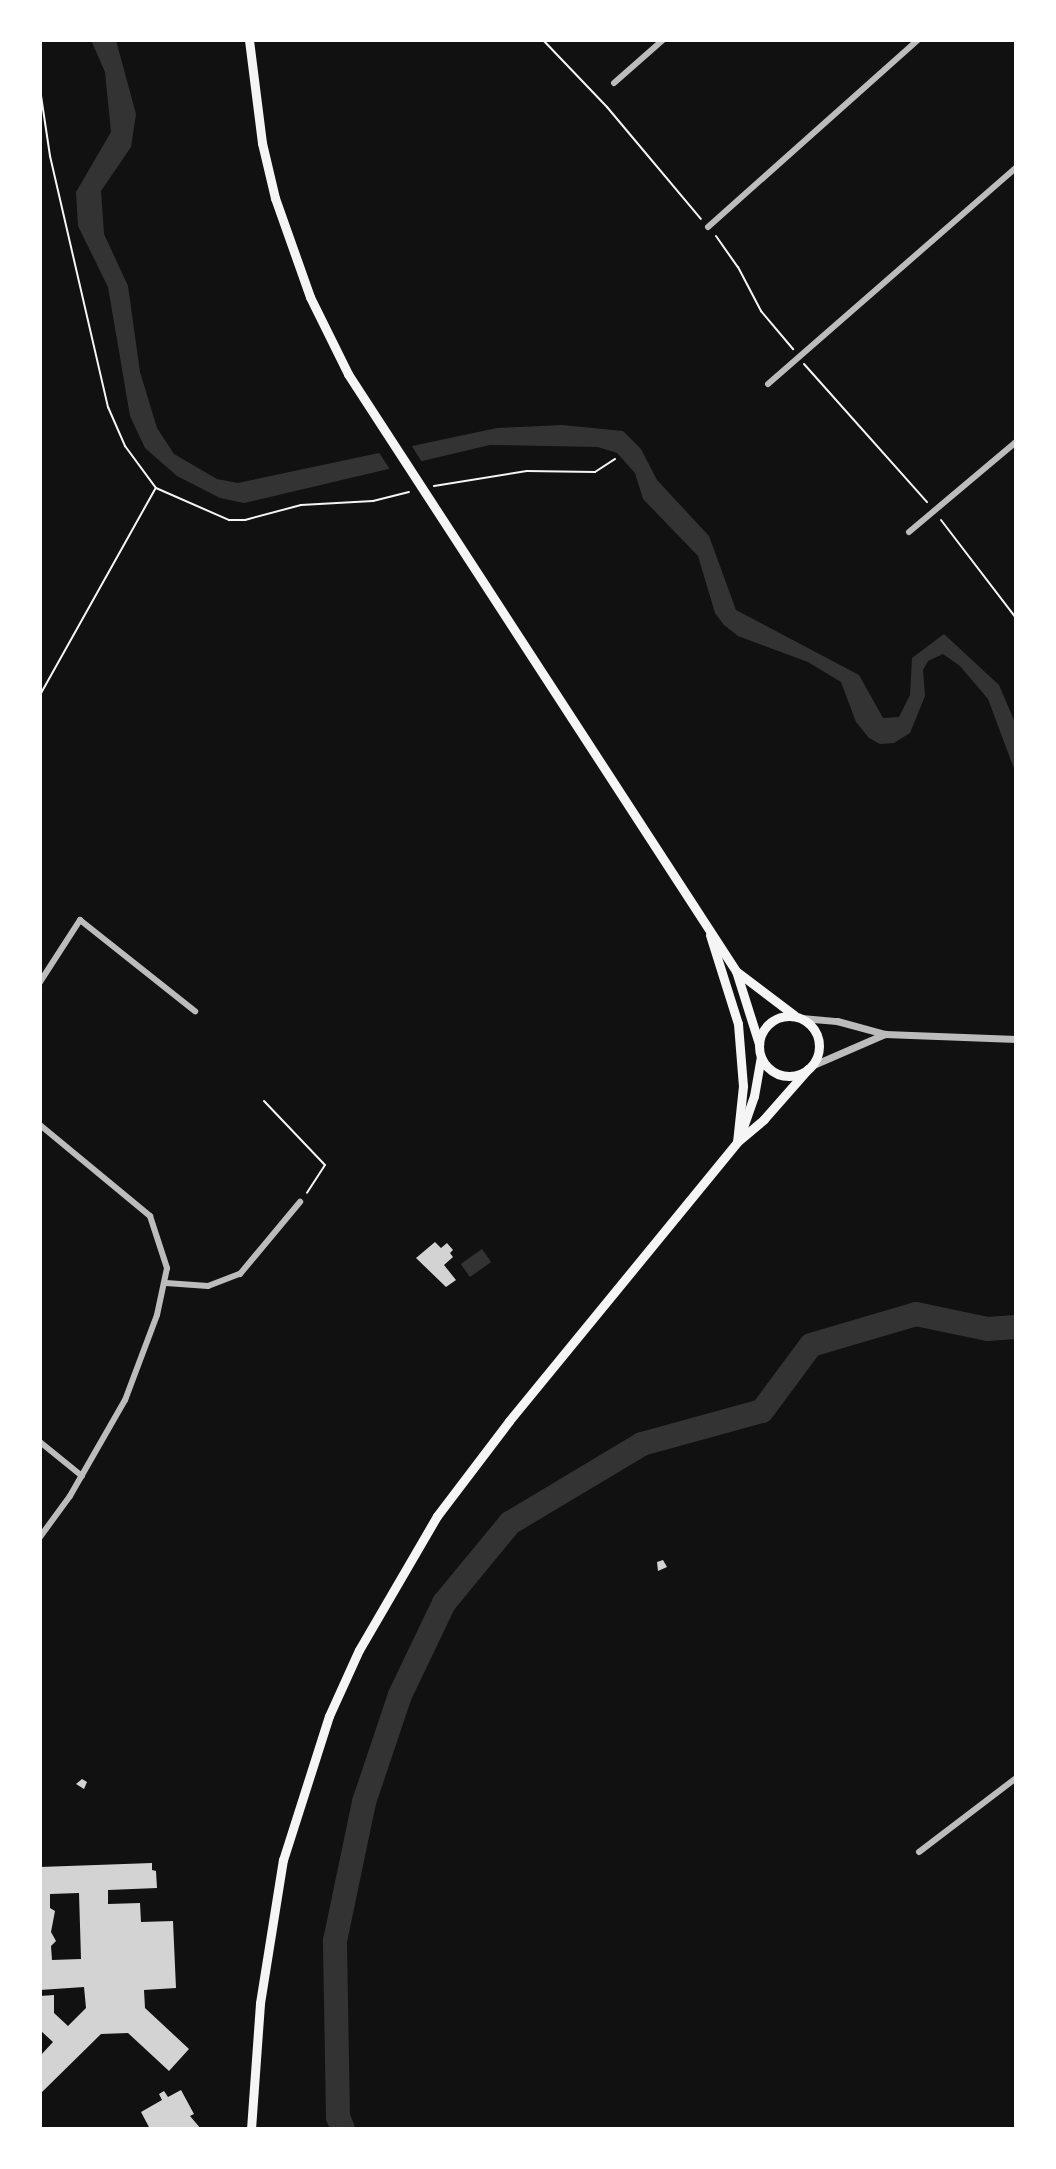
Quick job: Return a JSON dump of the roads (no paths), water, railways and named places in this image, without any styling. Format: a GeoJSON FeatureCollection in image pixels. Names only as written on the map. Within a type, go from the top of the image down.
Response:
{"type":"FeatureCollection","features":[{"type":"Feature","properties":{"kind":"main road"},"geometry":{"type":"LineString","coordinates":[[249,40],[262,143],[275,198],[310,297],[363,401],[736,971],[761,1056],[754,1096],[737,1142]]}},
{"type":"Feature","properties":{"kind":"main road"},"geometry":{"type":"LineString","coordinates":[[708,928],[738,1024],[743,1086],[737,1142]]}},
{"type":"Feature","properties":{"kind":"main road"},"geometry":{"type":"LineString","coordinates":[[251,2129],[260,2003],[283,1860],[329,1716],[359,1650],[437,1516],[509,1421],[737,1142],[764,1119],[818,1055],[819,1041],[812,1026],[736,971]]}},
{"type":"Feature","properties":{"kind":"main road"},"geometry":{"type":"LineString","coordinates":[[759,1044],[771,1022],[783,1016],[799,1017]]}},
{"type":"Feature","properties":{"kind":"main road"},"geometry":{"type":"LineString","coordinates":[[761,1056],[769,1068],[781,1074],[795,1075],[809,1068]]}},
{"type":"Feature","properties":{"kind":"street"},"geometry":{"type":"LineString","coordinates":[[614,83],[663,40]]}},
{"type":"Feature","properties":{"kind":"street"},"geometry":{"type":"LineString","coordinates":[[708,227],[918,40]]}},
{"type":"Feature","properties":{"kind":"street"},"geometry":{"type":"LineString","coordinates":[[768,384],[1016,168]]}},
{"type":"Feature","properties":{"kind":"street"},"geometry":{"type":"LineString","coordinates":[[909,532],[1016,442]]}},
{"type":"Feature","properties":{"kind":"street"},"geometry":{"type":"LineString","coordinates":[[40,982],[80,920],[195,1011]]}},
{"type":"Feature","properties":{"kind":"street"},"geometry":{"type":"LineString","coordinates":[[799,1017],[837,1021],[885,1034],[1016,1039]]}},
{"type":"Feature","properties":{"kind":"street"},"geometry":{"type":"LineString","coordinates":[[809,1068],[885,1034]]}},
{"type":"Feature","properties":{"kind":"street"},"geometry":{"type":"LineString","coordinates":[[40,1125],[150,1216],[164,1252],[166,1283],[132,1384],[82,1476],[40,1537]]}},
{"type":"Feature","properties":{"kind":"street"},"geometry":{"type":"LineString","coordinates":[[166,1283],[208,1286],[240,1274],[300,1202]]}},
{"type":"Feature","properties":{"kind":"street"},"geometry":{"type":"LineString","coordinates":[[40,1442],[82,1476]]}},
{"type":"Feature","properties":{"kind":"street"},"geometry":{"type":"LineString","coordinates":[[919,1852],[1016,1778]]}},
{"type":"Feature","properties":{"kind":"waterway"},"geometry":{"type":"LineString","coordinates":[[343,2129],[338,2117],[335,1941],[364,1802],[400,1695],[444,1603],[510,1523],[642,1444],[762,1411],[811,1345],[916,1314],[987,1329],[1016,1327]]}}]}
